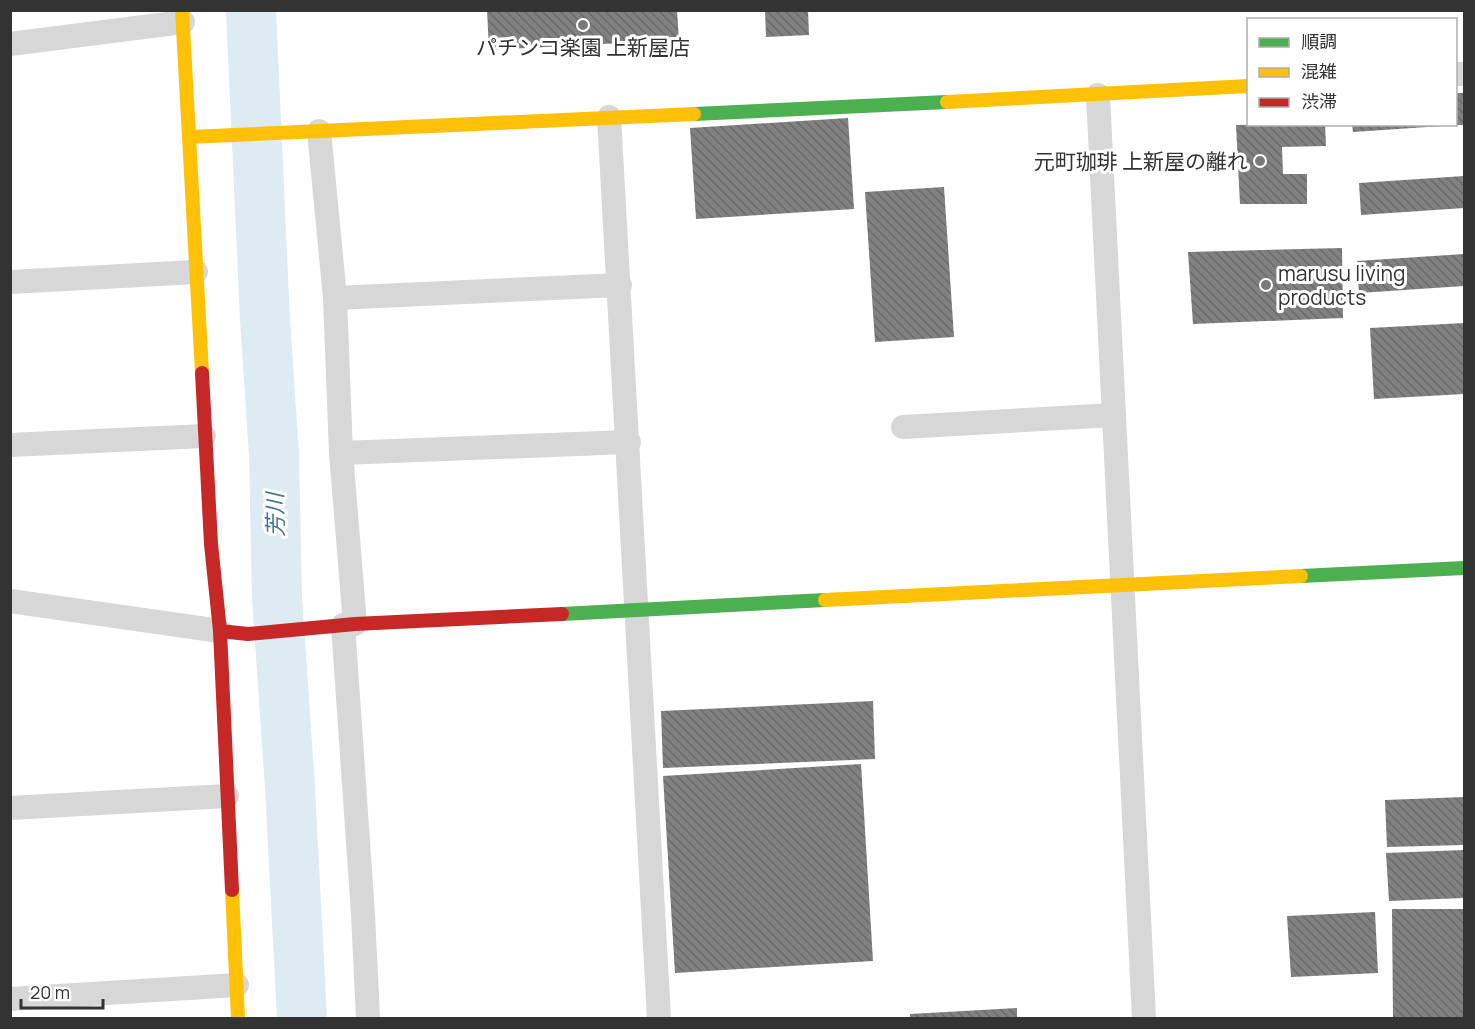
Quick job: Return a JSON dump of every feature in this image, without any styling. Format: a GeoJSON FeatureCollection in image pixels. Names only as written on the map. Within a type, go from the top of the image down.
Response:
{"type":"FeatureCollection","features":[{"type":"Feature","properties":{"kind":"street"},"geometry":{"type":"LineString","coordinates":[[10,44],[183,16],[204,436],[211,544],[220,630],[238,1018]]}},
{"type":"Feature","properties":{"kind":"street"},"geometry":{"type":"LineString","coordinates":[[189,137],[1247,87]]}},
{"type":"Feature","properties":{"kind":"street"},"geometry":{"type":"LineString","coordinates":[[1098,95],[1144,1018]]}},
{"type":"Feature","properties":{"kind":"street"},"geometry":{"type":"LineString","coordinates":[[609,117],[629,442],[659,1018]]}},
{"type":"Feature","properties":{"kind":"street"},"geometry":{"type":"LineString","coordinates":[[307,132],[335,298],[341,453],[343,625],[368,1018]]}},
{"type":"Feature","properties":{"kind":"street"},"geometry":{"type":"LineString","coordinates":[[10,282],[196,272]]}},
{"type":"Feature","properties":{"kind":"street"},"geometry":{"type":"LineString","coordinates":[[335,298],[620,285]]}},
{"type":"Feature","properties":{"kind":"street"},"geometry":{"type":"LineString","coordinates":[[903,427],[1114,415]]}},
{"type":"Feature","properties":{"kind":"street"},"geometry":{"type":"LineString","coordinates":[[10,446],[204,436]]}},
{"type":"Feature","properties":{"kind":"street"},"geometry":{"type":"LineString","coordinates":[[341,453],[629,442]]}},
{"type":"Feature","properties":{"kind":"street"},"geometry":{"type":"LineString","coordinates":[[10,601],[248,634],[343,625],[1464,568]]}},
{"type":"Feature","properties":{"kind":"street"},"geometry":{"type":"LineString","coordinates":[[10,808],[227,796]]}},
{"type":"Feature","properties":{"kind":"street"},"geometry":{"type":"LineString","coordinates":[[10,999],[237,985]]}},
{"type":"Feature","properties":{"kind":"building","name":"パチンコ楽園 上新屋店"},"geometry":{"type":"Polygon","coordinates":[[[487,10],[677,10],[679,40],[489,50],[487,10]]]}},
{"type":"Feature","properties":{"kind":"building"},"geometry":{"type":"Polygon","coordinates":[[[765,10],[808,10],[809,35],[766,37],[765,10]]]}},
{"type":"Feature","properties":{"kind":"building"},"geometry":{"type":"Polygon","coordinates":[[[1457,93],[1464,93],[1464,125],[1457,125],[1457,93]]]}},
{"type":"Feature","properties":{"kind":"building"},"geometry":{"type":"Polygon","coordinates":[[[848,118],[854,209],[696,219],[690,128],[848,118]]]}},
{"type":"Feature","properties":{"kind":"building","name":"元町珈琲 上新屋の離れ"},"geometry":{"type":"Polygon","coordinates":[[[1236,125],[1325,126],[1326,146],[1282,147],[1283,174],[1307,174],[1307,204],[1240,204],[1236,125]]]}},
{"type":"Feature","properties":{"kind":"building"},"geometry":{"type":"Polygon","coordinates":[[[1352,126],[1442,126],[1353,132],[1352,126]]]}},
{"type":"Feature","properties":{"kind":"building"},"geometry":{"type":"Polygon","coordinates":[[[1464,176],[1464,208],[1361,215],[1359,183],[1464,176]]]}},
{"type":"Feature","properties":{"kind":"building"},"geometry":{"type":"Polygon","coordinates":[[[944,187],[954,337],[875,342],[865,192],[944,187]]]}},
{"type":"Feature","properties":{"kind":"building","name":"marusu living products"},"geometry":{"type":"Polygon","coordinates":[[[1342,248],[1343,318],[1193,324],[1188,252],[1342,248]]]}},
{"type":"Feature","properties":{"kind":"building"},"geometry":{"type":"Polygon","coordinates":[[[1464,254],[1464,286],[1359,293],[1357,261],[1464,254]]]}},
{"type":"Feature","properties":{"kind":"building"},"geometry":{"type":"Polygon","coordinates":[[[1464,323],[1464,394],[1374,399],[1370,328],[1464,323]]]}},
{"type":"Feature","properties":{"kind":"building"},"geometry":{"type":"Polygon","coordinates":[[[873,701],[875,759],[663,768],[661,711],[873,701]]]}},
{"type":"Feature","properties":{"kind":"building"},"geometry":{"type":"Polygon","coordinates":[[[861,764],[873,961],[675,973],[663,776],[861,764]]]}},
{"type":"Feature","properties":{"kind":"building"},"geometry":{"type":"Polygon","coordinates":[[[1464,797],[1464,845],[1387,847],[1385,800],[1464,797]]]}},
{"type":"Feature","properties":{"kind":"building"},"geometry":{"type":"Polygon","coordinates":[[[1464,850],[1464,898],[1389,901],[1386,853],[1464,850]]]}},
{"type":"Feature","properties":{"kind":"building"},"geometry":{"type":"Polygon","coordinates":[[[1392,909],[1464,909],[1464,1018],[1393,1018],[1392,909]]]}},
{"type":"Feature","properties":{"kind":"building"},"geometry":{"type":"Polygon","coordinates":[[[1375,912],[1378,973],[1291,977],[1287,916],[1375,912]]]}},
{"type":"Feature","properties":{"kind":"building"},"geometry":{"type":"Polygon","coordinates":[[[1017,1008],[1017,1018],[910,1018],[910,1014],[1017,1008]]]}},
{"type":"Feature","properties":{"kind":"waterway","name":"芳川"},"geometry":{"type":"LineString","coordinates":[[251,10],[265,320],[274,455],[277,598],[302,1018]]}},
{"type":"Feature","properties":{"kind":"traffic: fast"},"geometry":{"type":"LineString","coordinates":[[694,114],[947,102]]}},
{"type":"Feature","properties":{"kind":"traffic: fast"},"geometry":{"type":"LineString","coordinates":[[1301,576],[1464,568]]}},
{"type":"Feature","properties":{"kind":"traffic: fast"},"geometry":{"type":"LineString","coordinates":[[562,614],[825,600]]}},
{"type":"Feature","properties":{"kind":"traffic: slow"},"geometry":{"type":"LineString","coordinates":[[182,10],[202,373]]}},
{"type":"Feature","properties":{"kind":"traffic: slow"},"geometry":{"type":"LineString","coordinates":[[947,102],[1247,86]]}},
{"type":"Feature","properties":{"kind":"traffic: slow"},"geometry":{"type":"LineString","coordinates":[[189,137],[694,114]]}},
{"type":"Feature","properties":{"kind":"traffic: slow"},"geometry":{"type":"LineString","coordinates":[[825,600],[1301,576]]}},
{"type":"Feature","properties":{"kind":"traffic: slow"},"geometry":{"type":"LineString","coordinates":[[232,890],[238,1018]]}},
{"type":"Feature","properties":{"kind":"traffic: jam"},"geometry":{"type":"LineString","coordinates":[[202,373],[211,544],[220,631],[232,890]]}},
{"type":"Feature","properties":{"kind":"traffic: jam"},"geometry":{"type":"LineString","coordinates":[[220,631],[248,634],[355,624],[562,614]]}},
{"type":"Feature","properties":{"kind":"place","name":"パチンコ楽園 上新屋店"},"geometry":{"type":"Point","coordinates":[583,25]}},
{"type":"Feature","properties":{"kind":"place","name":"元町珈琲 上新屋の離れ"},"geometry":{"type":"Point","coordinates":[1260,161]}},
{"type":"Feature","properties":{"kind":"place","name":"marusu living products"},"geometry":{"type":"Point","coordinates":[1266,285]}}]}
